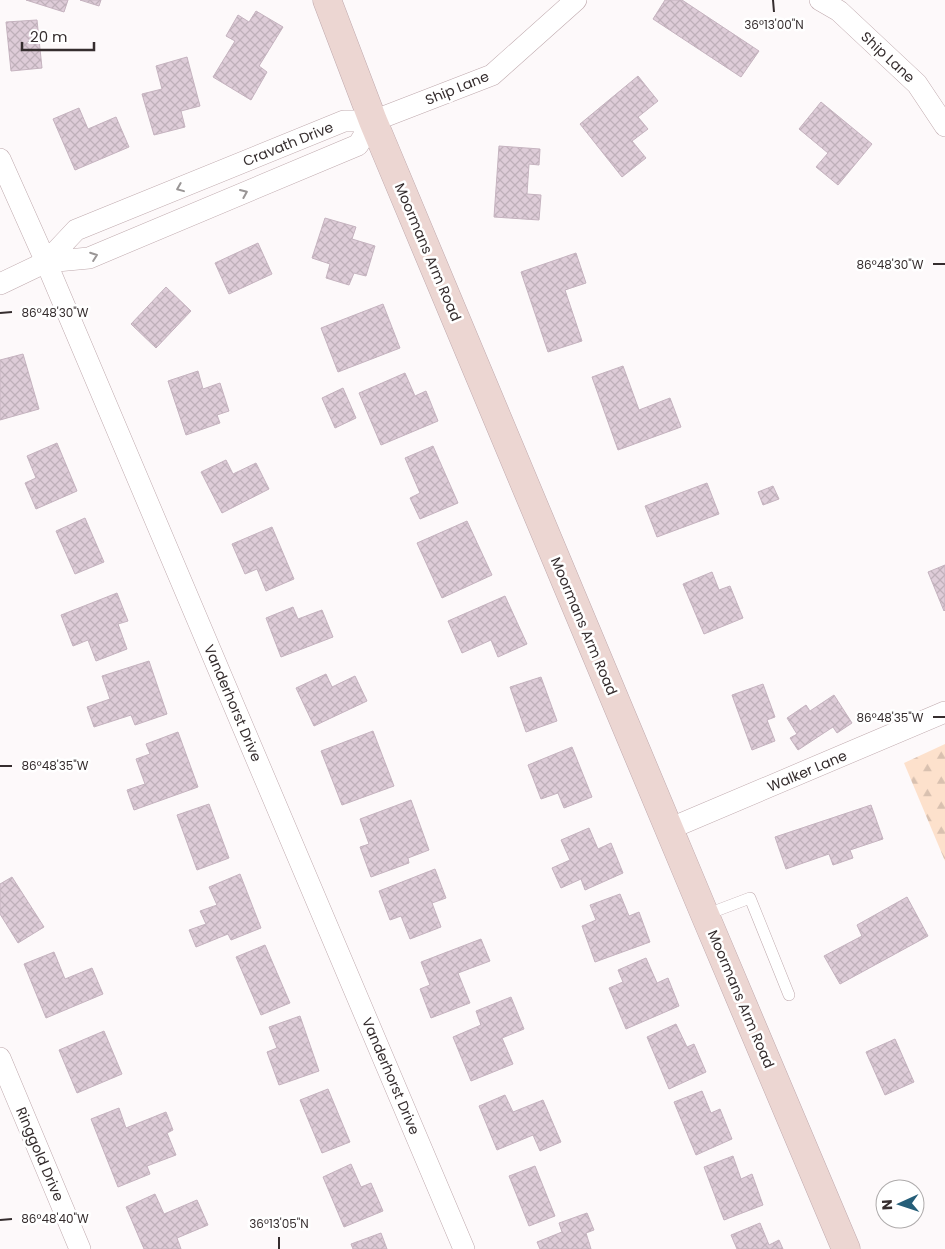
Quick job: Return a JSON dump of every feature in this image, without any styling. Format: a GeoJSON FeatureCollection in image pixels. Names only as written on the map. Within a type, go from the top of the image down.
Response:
{"type":"FeatureCollection","features":[{"type":"Feature","properties":{"kind":"street","name":"Moormans Arm Road"},"geometry":{"type":"LineString","coordinates":[[327,0],[373,121],[846,1249]]}},
{"type":"Feature","properties":{"kind":"street","name":"Ship Lane"},"geometry":{"type":"LineString","coordinates":[[373,121],[492,75],[576,0]]}},
{"type":"Feature","properties":{"kind":"street","name":"Ship Lane"},"geometry":{"type":"LineString","coordinates":[[820,0],[839,11],[917,84],[945,126]]}},
{"type":"Feature","properties":{"kind":"street","name":"Cravath Drive"},"geometry":{"type":"LineString","coordinates":[[46,262],[76,230],[344,121],[373,121]]}},
{"type":"Feature","properties":{"kind":"street","name":"Cravath Drive"},"geometry":{"type":"LineString","coordinates":[[0,284],[46,262],[89,258],[358,145],[373,121]]}},
{"type":"Feature","properties":{"kind":"street","name":"Vanderhorst Drive"},"geometry":{"type":"LineString","coordinates":[[0,158],[46,262],[464,1249]]}},
{"type":"Feature","properties":{"kind":"street","name":"Walker Lane"},"geometry":{"type":"LineString","coordinates":[[670,829],[945,712]]}},
{"type":"Feature","properties":{"kind":"street","name":"Ringgold Drive"},"geometry":{"type":"LineString","coordinates":[[0,1058],[80,1249]]}},
{"type":"Feature","properties":{"kind":"lane"},"geometry":{"type":"LineString","coordinates":[[705,915],[750,898],[789,994]]}},
{"type":"Feature","properties":{"kind":"green space"},"geometry":{"type":"Polygon","coordinates":[[[945,744],[945,861],[904,763],[945,744]]]}},
{"type":"Feature","properties":{"kind":"building"},"geometry":{"type":"Polygon","coordinates":[[[26,0],[68,0],[64,12],[26,0]]]}},
{"type":"Feature","properties":{"kind":"building"},"geometry":{"type":"Polygon","coordinates":[[[80,0],[101,0],[99,6],[80,0]]]}},
{"type":"Feature","properties":{"kind":"building"},"geometry":{"type":"Polygon","coordinates":[[[665,0],[682,0],[759,51],[741,77],[653,19],[665,0]]]}},
{"type":"Feature","properties":{"kind":"building"},"geometry":{"type":"Polygon","coordinates":[[[256,11],[283,27],[259,66],[267,72],[251,100],[213,77],[235,41],[226,36],[238,15],[249,22],[256,11]]]}},
{"type":"Feature","properties":{"kind":"building"},"geometry":{"type":"Polygon","coordinates":[[[37,20],[42,68],[11,71],[6,22],[37,20]]]}},
{"type":"Feature","properties":{"kind":"building"},"geometry":{"type":"Polygon","coordinates":[[[187,57],[200,106],[181,111],[185,127],[154,135],[142,94],[162,89],[156,66],[187,57]]]}},
{"type":"Feature","properties":{"kind":"building"},"geometry":{"type":"Polygon","coordinates":[[[638,76],[658,101],[638,117],[648,129],[632,141],[646,158],[622,177],[580,124],[638,76]]]}},
{"type":"Feature","properties":{"kind":"building"},"geometry":{"type":"Polygon","coordinates":[[[821,102],[872,144],[838,185],[816,167],[828,153],[799,129],[821,102]]]}},
{"type":"Feature","properties":{"kind":"building"},"geometry":{"type":"Polygon","coordinates":[[[79,108],[88,129],[116,117],[129,147],[75,170],[53,119],[79,108]]]}},
{"type":"Feature","properties":{"kind":"building"},"geometry":{"type":"Polygon","coordinates":[[[499,146],[540,149],[539,165],[529,164],[527,194],[541,195],[539,220],[494,217],[499,146]]]}},
{"type":"Feature","properties":{"kind":"building"},"geometry":{"type":"Polygon","coordinates":[[[325,218],[356,227],[352,239],[375,246],[366,276],[354,273],[349,285],[326,278],[330,264],[312,258],[325,218]]]}},
{"type":"Feature","properties":{"kind":"building"},"geometry":{"type":"Polygon","coordinates":[[[258,243],[272,274],[229,294],[215,263],[258,243]]]}},
{"type":"Feature","properties":{"kind":"building"},"geometry":{"type":"Polygon","coordinates":[[[576,253],[586,283],[565,290],[582,341],[548,352],[521,272],[576,253]]]}},
{"type":"Feature","properties":{"kind":"building"},"geometry":{"type":"Polygon","coordinates":[[[166,287],[191,311],[156,348],[131,324],[166,287]]]}},
{"type":"Feature","properties":{"kind":"building"},"geometry":{"type":"Polygon","coordinates":[[[383,304],[400,348],[338,372],[321,328],[383,304]]]}},
{"type":"Feature","properties":{"kind":"building"},"geometry":{"type":"Polygon","coordinates":[[[23,354],[39,409],[0,420],[0,360],[23,354]]]}},
{"type":"Feature","properties":{"kind":"building"},"geometry":{"type":"Polygon","coordinates":[[[623,366],[639,410],[670,398],[681,427],[618,450],[592,377],[623,366]]]}},
{"type":"Feature","properties":{"kind":"building"},"geometry":{"type":"Polygon","coordinates":[[[198,371],[203,389],[220,383],[229,411],[217,415],[220,423],[186,435],[168,381],[198,371]]]}},
{"type":"Feature","properties":{"kind":"building"},"geometry":{"type":"Polygon","coordinates":[[[405,373],[415,396],[426,391],[438,421],[381,445],[359,393],[405,373]]]}},
{"type":"Feature","properties":{"kind":"building"},"geometry":{"type":"Polygon","coordinates":[[[343,388],[356,418],[335,428],[322,398],[343,388]]]}},
{"type":"Feature","properties":{"kind":"building"},"geometry":{"type":"Polygon","coordinates":[[[57,443],[77,491],[36,509],[25,483],[36,478],[27,456],[57,443]]]}},
{"type":"Feature","properties":{"kind":"building"},"geometry":{"type":"Polygon","coordinates":[[[433,446],[458,503],[420,519],[410,498],[420,493],[405,458],[433,446]]]}},
{"type":"Feature","properties":{"kind":"building"},"geometry":{"type":"Polygon","coordinates":[[[226,460],[233,474],[256,463],[269,489],[222,513],[201,472],[226,460]]]}},
{"type":"Feature","properties":{"kind":"building"},"geometry":{"type":"Polygon","coordinates":[[[707,483],[719,514],[657,537],[645,506],[707,483]]]}},
{"type":"Feature","properties":{"kind":"building"},"geometry":{"type":"Polygon","coordinates":[[[773,486],[779,499],[763,505],[758,492],[773,486]]]}},
{"type":"Feature","properties":{"kind":"building"},"geometry":{"type":"Polygon","coordinates":[[[85,518],[104,562],[75,574],[56,531],[85,518]]]}},
{"type":"Feature","properties":{"kind":"building"},"geometry":{"type":"Polygon","coordinates":[[[467,521],[492,575],[442,598],[417,543],[467,521]]]}},
{"type":"Feature","properties":{"kind":"building"},"geometry":{"type":"Polygon","coordinates":[[[272,527],[294,579],[266,591],[257,569],[245,574],[232,544],[272,527]]]}},
{"type":"Feature","properties":{"kind":"building"},"geometry":{"type":"Polygon","coordinates":[[[945,565],[945,610],[944,611],[928,572],[945,565]]]}},
{"type":"Feature","properties":{"kind":"building"},"geometry":{"type":"Polygon","coordinates":[[[712,572],[719,590],[730,586],[743,618],[704,634],[683,584],[712,572]]]}},
{"type":"Feature","properties":{"kind":"building"},"geometry":{"type":"Polygon","coordinates":[[[117,593],[128,621],[118,624],[127,649],[96,661],[88,640],[73,646],[61,615],[117,593]]]}},
{"type":"Feature","properties":{"kind":"building"},"geometry":{"type":"Polygon","coordinates":[[[505,596],[527,644],[498,657],[491,640],[462,653],[448,621],[505,596]]]}},
{"type":"Feature","properties":{"kind":"building"},"geometry":{"type":"Polygon","coordinates":[[[293,607],[298,619],[322,610],[333,637],[281,657],[266,618],[293,607]]]}},
{"type":"Feature","properties":{"kind":"building"},"geometry":{"type":"Polygon","coordinates":[[[149,661],[167,714],[135,725],[131,715],[94,727],[87,707],[110,699],[102,676],[149,661]]]}},
{"type":"Feature","properties":{"kind":"building"},"geometry":{"type":"Polygon","coordinates":[[[326,674],[332,687],[355,676],[367,701],[314,726],[296,688],[326,674]]]}},
{"type":"Feature","properties":{"kind":"building"},"geometry":{"type":"Polygon","coordinates":[[[541,677],[557,721],[526,732],[510,687],[541,677]]]}},
{"type":"Feature","properties":{"kind":"building"},"geometry":{"type":"Polygon","coordinates":[[[763,684],[775,717],[767,720],[775,741],[752,750],[732,695],[763,684]]]}},
{"type":"Feature","properties":{"kind":"building"},"geometry":{"type":"Polygon","coordinates":[[[834,695],[852,723],[837,733],[833,727],[798,750],[790,738],[797,734],[787,718],[806,705],[810,711],[834,695]]]}},
{"type":"Feature","properties":{"kind":"building"},"geometry":{"type":"Polygon","coordinates":[[[373,731],[394,786],[342,805],[321,751],[373,731]]]}},
{"type":"Feature","properties":{"kind":"building"},"geometry":{"type":"Polygon","coordinates":[[[178,732],[198,787],[134,810],[127,790],[145,784],[136,759],[150,754],[146,744],[178,732]]]}},
{"type":"Feature","properties":{"kind":"building"},"geometry":{"type":"Polygon","coordinates":[[[572,747],[592,797],[564,808],[558,793],[541,799],[528,765],[572,747]]]}},
{"type":"Feature","properties":{"kind":"building"},"geometry":{"type":"Polygon","coordinates":[[[411,800],[429,850],[408,858],[409,863],[371,877],[360,847],[369,844],[360,819],[411,800]]]}},
{"type":"Feature","properties":{"kind":"building"},"geometry":{"type":"Polygon","coordinates":[[[209,804],[229,858],[197,870],[177,815],[209,804]]]}},
{"type":"Feature","properties":{"kind":"building"},"geometry":{"type":"Polygon","coordinates":[[[871,805],[883,839],[850,850],[853,858],[833,865],[829,854],[786,869],[775,837],[871,805]]]}},
{"type":"Feature","properties":{"kind":"building"},"geometry":{"type":"Polygon","coordinates":[[[589,828],[598,849],[611,843],[623,873],[585,890],[581,879],[561,888],[552,868],[570,860],[561,840],[589,828]]]}},
{"type":"Feature","properties":{"kind":"building"},"geometry":{"type":"Polygon","coordinates":[[[435,869],[446,898],[432,903],[441,927],[410,939],[401,916],[390,920],[379,891],[435,869]]]}},
{"type":"Feature","properties":{"kind":"building"},"geometry":{"type":"Polygon","coordinates":[[[240,874],[261,928],[231,940],[228,934],[196,947],[189,930],[206,924],[200,911],[217,905],[209,887],[240,874]]]}},
{"type":"Feature","properties":{"kind":"building"},"geometry":{"type":"Polygon","coordinates":[[[12,877],[44,927],[18,943],[0,914],[0,884],[12,877]]]}},
{"type":"Feature","properties":{"kind":"building"},"geometry":{"type":"Polygon","coordinates":[[[620,894],[629,916],[639,912],[650,942],[595,962],[582,926],[596,920],[590,905],[620,894]]]}},
{"type":"Feature","properties":{"kind":"building"},"geometry":{"type":"Polygon","coordinates":[[[907,897],[928,936],[840,984],[824,956],[862,936],[857,925],[907,897]]]}},
{"type":"Feature","properties":{"kind":"building"},"geometry":{"type":"Polygon","coordinates":[[[481,939],[490,961],[458,973],[470,1003],[431,1018],[420,989],[430,985],[421,962],[481,939]]]}},
{"type":"Feature","properties":{"kind":"building"},"geometry":{"type":"Polygon","coordinates":[[[265,945],[290,1003],[261,1015],[236,957],[265,945]]]}},
{"type":"Feature","properties":{"kind":"building"},"geometry":{"type":"Polygon","coordinates":[[[54,952],[65,979],[92,968],[103,994],[46,1018],[24,964],[54,952]]]}},
{"type":"Feature","properties":{"kind":"building"},"geometry":{"type":"Polygon","coordinates":[[[646,958],[657,983],[668,978],[679,1006],[626,1029],[609,988],[623,982],[618,970],[646,958]]]}},
{"type":"Feature","properties":{"kind":"building"},"geometry":{"type":"Polygon","coordinates":[[[511,997],[524,1029],[502,1038],[513,1064],[471,1081],[453,1037],[481,1025],[476,1011],[511,997]]]}},
{"type":"Feature","properties":{"kind":"building"},"geometry":{"type":"Polygon","coordinates":[[[300,1016],[319,1071],[279,1085],[267,1052],[277,1048],[269,1027],[300,1016]]]}},
{"type":"Feature","properties":{"kind":"building"},"geometry":{"type":"Polygon","coordinates":[[[676,1024],[687,1047],[694,1044],[706,1072],[669,1089],[647,1037],[676,1024]]]}},
{"type":"Feature","properties":{"kind":"building"},"geometry":{"type":"Polygon","coordinates":[[[104,1031],[122,1074],[77,1093],[59,1050],[104,1031]]]}},
{"type":"Feature","properties":{"kind":"building"},"geometry":{"type":"Polygon","coordinates":[[[895,1039],[914,1082],[885,1095],[866,1052],[895,1039]]]}},
{"type":"Feature","properties":{"kind":"building"},"geometry":{"type":"Polygon","coordinates":[[[328,1089],[350,1142],[322,1153],[300,1100],[328,1089]]]}},
{"type":"Feature","properties":{"kind":"building"},"geometry":{"type":"Polygon","coordinates":[[[702,1091],[711,1113],[720,1109],[732,1139],[696,1155],[674,1102],[702,1091]]]}},
{"type":"Feature","properties":{"kind":"building"},"geometry":{"type":"Polygon","coordinates":[[[505,1095],[513,1112],[543,1100],[561,1142],[540,1151],[533,1135],[497,1150],[479,1106],[505,1095]]]}},
{"type":"Feature","properties":{"kind":"building"},"geometry":{"type":"Polygon","coordinates":[[[119,1108],[126,1128],[166,1112],[173,1130],[167,1133],[176,1155],[147,1166],[150,1174],[118,1187],[91,1119],[119,1108]]]}},
{"type":"Feature","properties":{"kind":"building"},"geometry":{"type":"Polygon","coordinates":[[[733,1156],[741,1179],[752,1174],[763,1205],[724,1220],[704,1167],[733,1156]]]}},
{"type":"Feature","properties":{"kind":"building"},"geometry":{"type":"Polygon","coordinates":[[[351,1164],[361,1187],[371,1183],[383,1211],[344,1227],[323,1177],[351,1164]]]}},
{"type":"Feature","properties":{"kind":"building"},"geometry":{"type":"Polygon","coordinates":[[[535,1166],[555,1216],[529,1226],[509,1176],[535,1166]]]}},
{"type":"Feature","properties":{"kind":"building"},"geometry":{"type":"Polygon","coordinates":[[[155,1194],[164,1214],[197,1200],[208,1225],[177,1238],[181,1249],[144,1249],[126,1207],[155,1194]]]}},
{"type":"Feature","properties":{"kind":"building"},"geometry":{"type":"Polygon","coordinates":[[[587,1213],[594,1230],[586,1233],[591,1249],[540,1249],[537,1242],[562,1232],[559,1223],[587,1213]]]}},
{"type":"Feature","properties":{"kind":"building"},"geometry":{"type":"Polygon","coordinates":[[[760,1223],[769,1245],[779,1240],[783,1249],[737,1249],[731,1235],[760,1223]]]}},
{"type":"Feature","properties":{"kind":"building"},"geometry":{"type":"Polygon","coordinates":[[[381,1233],[387,1249],[353,1249],[351,1244],[381,1233]]]}}]}
